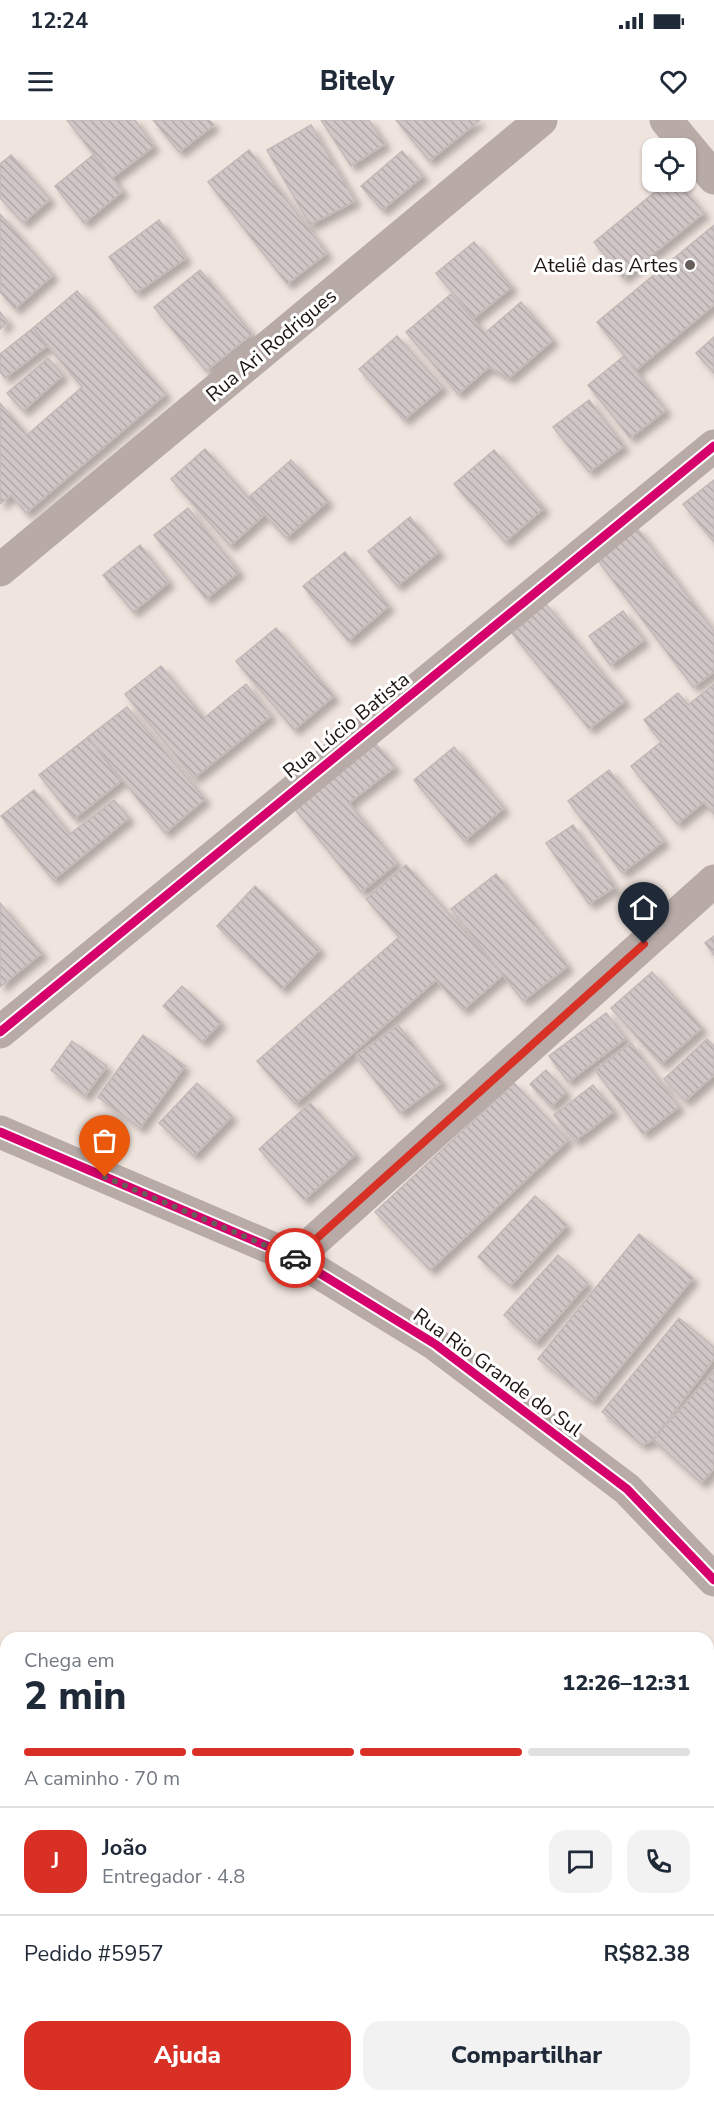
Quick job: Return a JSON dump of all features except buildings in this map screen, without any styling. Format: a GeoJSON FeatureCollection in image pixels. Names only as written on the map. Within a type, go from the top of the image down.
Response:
{"type":"FeatureCollection","features":[{"type":"Feature","properties":{"kind":"street","name":"Rua Ari Rodrigues"},"geometry":{"type":"LineString","coordinates":[[0,570],[541,120]]}},
{"type":"Feature","properties":{"kind":"street"},"geometry":{"type":"LineString","coordinates":[[666,120],[714,178]]}},
{"type":"Feature","properties":{"kind":"street","name":"Rua Lúcio Batista"},"geometry":{"type":"LineString","coordinates":[[0,1032],[714,446]]}},
{"type":"Feature","properties":{"kind":"street"},"geometry":{"type":"LineString","coordinates":[[295,1258],[714,881]]}},
{"type":"Feature","properties":{"kind":"street","name":"Rua Rio Grande do Sul"},"geometry":{"type":"LineString","coordinates":[[0,1132],[295,1258],[435,1344],[627,1489],[714,1580]]}},
{"type":"Feature","properties":{"kind":"cycle path"},"geometry":{"type":"LineString","coordinates":[[0,1032],[714,446]]}},
{"type":"Feature","properties":{"kind":"cycle path"},"geometry":{"type":"LineString","coordinates":[[0,1132],[295,1258],[435,1344],[627,1489],[714,1580]]}},
{"type":"Feature","properties":{"kind":"way so far"},"geometry":{"type":"LineString","coordinates":[[105,1177],[295,1258]]}},
{"type":"Feature","properties":{"kind":"place","name":"Ateliê das Artes"},"geometry":{"type":"Point","coordinates":[690,265]}},
{"type":"Feature","properties":{"kind":"route"},"geometry":{"type":"LineString","coordinates":[[295,1258],[644,944]]}}]}
